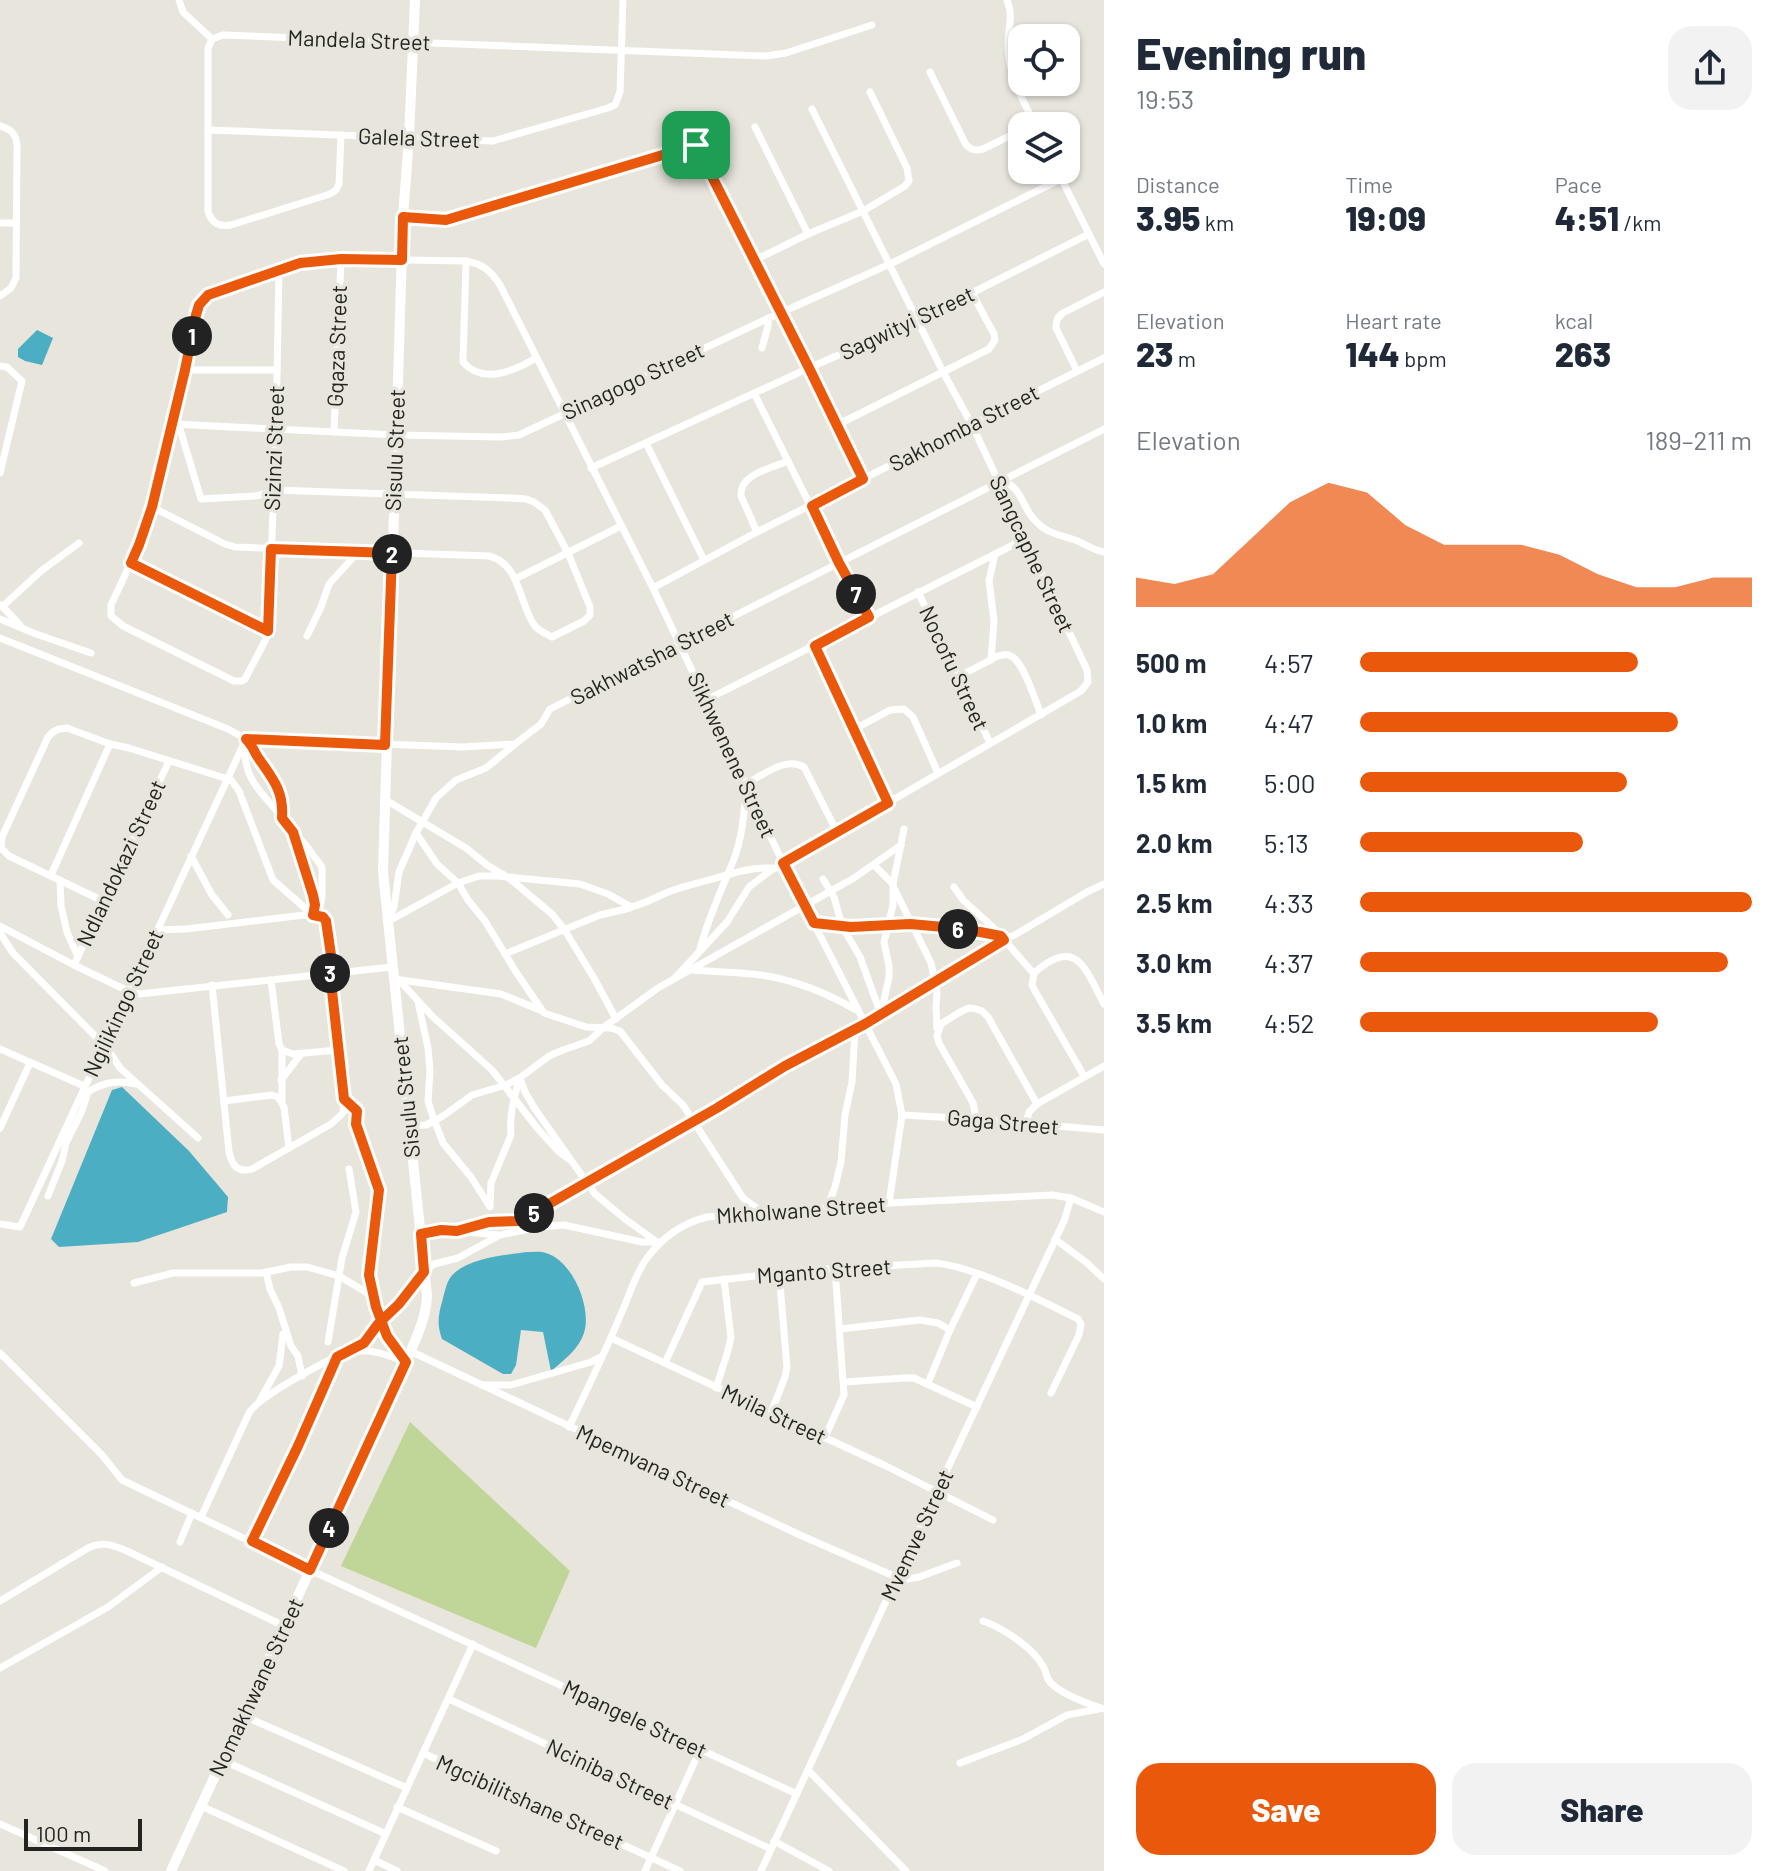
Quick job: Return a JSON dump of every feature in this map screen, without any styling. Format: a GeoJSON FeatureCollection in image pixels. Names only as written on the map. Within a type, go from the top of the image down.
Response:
{"type":"FeatureCollection","features":[{"type":"Feature","properties":{"kind":"street"},"geometry":{"type":"LineString","coordinates":[[179,0],[183,12],[212,39],[208,48],[208,211],[214,222],[225,226],[333,192],[339,184],[341,135]]}},
{"type":"Feature","properties":{"kind":"street","name":"Sisulu Street"},"geometry":{"type":"LineString","coordinates":[[415,0],[403,217],[383,872],[421,1234]]}},
{"type":"Feature","properties":{"kind":"street","name":"Galela Street"},"geometry":{"type":"LineString","coordinates":[[208,130],[493,141],[608,108],[619,99],[623,0]]}},
{"type":"Feature","properties":{"kind":"street"},"geometry":{"type":"LineString","coordinates":[[1007,0],[1011,11],[1008,46],[1012,78],[1027,112]]}},
{"type":"Feature","properties":{"kind":"street","name":"Mandela Street"},"geometry":{"type":"LineString","coordinates":[[212,39],[223,35],[766,56],[786,53],[872,25]]}},
{"type":"Feature","properties":{"kind":"street"},"geometry":{"type":"LineString","coordinates":[[930,72],[962,138],[971,149],[983,149],[1008,137]]}},
{"type":"Feature","properties":{"kind":"street"},"geometry":{"type":"LineString","coordinates":[[755,260],[863,211],[909,181],[910,175],[870,92]]}},
{"type":"Feature","properties":{"kind":"street","name":"Sangcaphe Street"},"geometry":{"type":"LineString","coordinates":[[774,868],[1081,691],[1088,677],[1000,482],[812,109]]}},
{"type":"Feature","properties":{"kind":"street"},"geometry":{"type":"LineString","coordinates":[[0,126],[11,130],[16,138],[16,278],[11,288],[0,296]]}},
{"type":"Feature","properties":{"kind":"street"},"geometry":{"type":"LineString","coordinates":[[755,127],[808,234]]}},
{"type":"Feature","properties":{"kind":"street"},"geometry":{"type":"LineString","coordinates":[[403,217],[446,220],[696,145],[863,479]]}},
{"type":"Feature","properties":{"kind":"street","name":"Sinagogo Street"},"geometry":{"type":"LineString","coordinates":[[176,427],[276,428],[396,435],[519,435],[890,264],[1051,184]]}},
{"type":"Feature","properties":{"kind":"street"},"geometry":{"type":"LineString","coordinates":[[1064,184],[1104,264]]}},
{"type":"Feature","properties":{"kind":"street"},"geometry":{"type":"LineString","coordinates":[[0,223],[16,223]]}},
{"type":"Feature","properties":{"kind":"street","name":"Sagwityi Street"},"geometry":{"type":"LineString","coordinates":[[591,468],[918,320],[1089,234]]}},
{"type":"Feature","properties":{"kind":"street","name":"Sizinzi Street"},"geometry":{"type":"LineString","coordinates":[[279,270],[268,631],[245,679],[238,682],[111,616],[111,605],[139,545],[176,427],[196,315],[202,299],[216,292],[279,270],[300,263],[341,259],[402,260]]}},
{"type":"Feature","properties":{"kind":"street","name":"Gqaza Street"},"geometry":{"type":"LineString","coordinates":[[334,432],[341,259]]}},
{"type":"Feature","properties":{"kind":"street"},"geometry":{"type":"LineString","coordinates":[[402,260],[466,261],[463,362],[468,369],[483,374],[503,373],[536,358]]}},
{"type":"Feature","properties":{"kind":"street","name":"Sikhwenene Street"},"geometry":{"type":"LineString","coordinates":[[466,261],[482,265],[492,272],[500,285],[653,588],[783,863],[896,1084],[902,1115],[889,1203]]}},
{"type":"Feature","properties":{"kind":"street"},"geometry":{"type":"LineString","coordinates":[[1077,371],[1056,322],[1063,313],[1104,292]]}},
{"type":"Feature","properties":{"kind":"street"},"geometry":{"type":"LineString","coordinates":[[837,425],[989,349],[995,340],[994,334],[972,293]]}},
{"type":"Feature","properties":{"kind":"street"},"geometry":{"type":"LineString","coordinates":[[762,348],[768,318]]}},
{"type":"Feature","properties":{"kind":"street","name":"Sakhomba Street"},"geometry":{"type":"LineString","coordinates":[[653,588],[757,532],[1104,358]]}},
{"type":"Feature","properties":{"kind":"street"},"geometry":{"type":"LineString","coordinates":[[0,366],[7,367],[22,381],[0,473]]}},
{"type":"Feature","properties":{"kind":"street"},"geometry":{"type":"LineString","coordinates":[[185,370],[277,370]]}},
{"type":"Feature","properties":{"kind":"street"},"geometry":{"type":"LineString","coordinates":[[754,393],[869,617]]}},
{"type":"Feature","properties":{"kind":"street"},"geometry":{"type":"LineString","coordinates":[[152,507],[235,547],[489,556],[503,562],[515,579],[535,626],[546,634],[552,637],[590,615],[590,607],[568,553],[545,510],[534,502],[526,499],[273,491],[255,496],[201,499],[176,427]]}},
{"type":"Feature","properties":{"kind":"street","name":"Sakhwatsha Street"},"geometry":{"type":"LineString","coordinates":[[387,922],[394,907],[399,872],[436,798],[456,780],[486,768],[541,724],[550,709],[1104,429]]}},
{"type":"Feature","properties":{"kind":"street"},"geometry":{"type":"LineString","coordinates":[[646,443],[704,560]]}},
{"type":"Feature","properties":{"kind":"street"},"geometry":{"type":"LineString","coordinates":[[757,532],[741,496],[743,484],[788,461]]}},
{"type":"Feature","properties":{"kind":"street"},"geometry":{"type":"LineString","coordinates":[[1000,482],[1010,483],[1017,490],[1031,516],[1053,535],[1104,552]]}},
{"type":"Feature","properties":{"kind":"street"},"geometry":{"type":"LineString","coordinates":[[515,579],[621,526]]}},
{"type":"Feature","properties":{"kind":"street"},"geometry":{"type":"LineString","coordinates":[[706,700],[1025,539]]}},
{"type":"Feature","properties":{"kind":"street"},"geometry":{"type":"LineString","coordinates":[[24,629],[1,605],[79,543]]}},
{"type":"Feature","properties":{"kind":"street"},"geometry":{"type":"LineString","coordinates":[[307,636],[329,584],[358,552]]}},
{"type":"Feature","properties":{"kind":"street"},"geometry":{"type":"LineString","coordinates":[[991,660],[994,621],[989,581],[995,554]]}},
{"type":"Feature","properties":{"kind":"street"},"geometry":{"type":"LineString","coordinates":[[131,563],[268,631]]}},
{"type":"Feature","properties":{"kind":"street","name":"Nocofu Street"},"geometry":{"type":"LineString","coordinates":[[918,592],[990,743]]}},
{"type":"Feature","properties":{"kind":"street"},"geometry":{"type":"LineString","coordinates":[[0,619],[91,653]]}},
{"type":"Feature","properties":{"kind":"street"},"geometry":{"type":"LineString","coordinates":[[0,638],[228,729],[246,739],[281,794],[282,818]]}},
{"type":"Feature","properties":{"kind":"street"},"geometry":{"type":"LineString","coordinates":[[815,646],[888,803]]}},
{"type":"Feature","properties":{"kind":"street"},"geometry":{"type":"LineString","coordinates":[[958,677],[1004,655],[1016,659],[1041,715]]}},
{"type":"Feature","properties":{"kind":"street"},"geometry":{"type":"LineString","coordinates":[[853,730],[890,710],[904,709],[913,717],[938,773]]}},
{"type":"Feature","properties":{"kind":"street"},"geometry":{"type":"LineString","coordinates":[[103,901],[1,851],[2,837],[48,737],[59,729],[67,728],[231,780],[239,791],[273,880],[313,915]]}},
{"type":"Feature","properties":{"kind":"street"},"geometry":{"type":"LineString","coordinates":[[246,739],[462,747],[515,744]]}},
{"type":"Feature","properties":{"kind":"street"},"geometry":{"type":"LineString","coordinates":[[246,739],[246,770],[264,798],[322,867],[320,907],[313,915]]}},
{"type":"Feature","properties":{"kind":"street","name":"Ngilikingo Street"},"geometry":{"type":"LineString","coordinates":[[0,1224],[20,1227],[246,739]]}},
{"type":"Feature","properties":{"kind":"street"},"geometry":{"type":"LineString","coordinates":[[51,875],[110,744]]}},
{"type":"Feature","properties":{"kind":"street","name":"Ndlandokazi Street"},"geometry":{"type":"LineString","coordinates":[[76,961],[169,761]]}},
{"type":"Feature","properties":{"kind":"street"},"geometry":{"type":"LineString","coordinates":[[698,954],[734,859],[741,832],[746,784],[788,762],[798,763],[804,767],[837,832]]}},
{"type":"Feature","properties":{"kind":"street"},"geometry":{"type":"LineString","coordinates":[[384,799],[449,836],[509,878],[552,914],[564,929],[616,1019]]}},
{"type":"Feature","properties":{"kind":"street"},"geometry":{"type":"LineString","coordinates":[[881,1014],[889,977],[884,942],[893,905],[893,885],[904,829]]}},
{"type":"Feature","properties":{"kind":"street"},"geometry":{"type":"LineString","coordinates":[[293,832],[313,895],[313,915]]}},
{"type":"Feature","properties":{"kind":"street"},"geometry":{"type":"LineString","coordinates":[[416,833],[437,864],[458,883],[542,1010]]}},
{"type":"Feature","properties":{"kind":"street"},"geometry":{"type":"LineString","coordinates":[[409,1126],[426,1125],[472,1095],[520,1078],[549,1056],[589,1041],[658,988],[874,865],[901,845]]}},
{"type":"Feature","properties":{"kind":"street"},"geometry":{"type":"LineString","coordinates":[[191,856],[212,895],[228,915]]}},
{"type":"Feature","properties":{"kind":"street"},"geometry":{"type":"LineString","coordinates":[[874,865],[893,885],[931,963],[937,992],[939,1043],[973,1103],[976,1119]]}},
{"type":"Feature","properties":{"kind":"street"},"geometry":{"type":"LineString","coordinates":[[505,954],[600,915],[646,904],[685,886],[762,867],[774,868]]}},
{"type":"Feature","properties":{"kind":"street"},"geometry":{"type":"LineString","coordinates":[[675,978],[727,922],[749,887],[774,868]]}},
{"type":"Feature","properties":{"kind":"street"},"geometry":{"type":"LineString","coordinates":[[387,922],[458,883],[479,876],[560,881],[591,887],[631,907]]}},
{"type":"Feature","properties":{"kind":"street"},"geometry":{"type":"LineString","coordinates":[[823,879],[831,890],[842,926],[860,957],[881,1014]]}},
{"type":"Feature","properties":{"kind":"street"},"geometry":{"type":"LineString","coordinates":[[60,880],[61,906],[76,961]]}},
{"type":"Feature","properties":{"kind":"street"},"geometry":{"type":"LineString","coordinates":[[814,923],[851,927],[944,927],[1002,938],[1013,936],[1104,884]]}},
{"type":"Feature","properties":{"kind":"street"},"geometry":{"type":"LineString","coordinates":[[954,887],[1034,974]]}},
{"type":"Feature","properties":{"kind":"street"},"geometry":{"type":"LineString","coordinates":[[156,930],[313,915],[326,921],[343,1113],[252,1169],[239,1170],[231,1162],[212,985]]}},
{"type":"Feature","properties":{"kind":"street"},"geometry":{"type":"LineString","coordinates":[[0,926],[76,961],[128,991],[147,994],[330,973],[394,973],[501,994],[566,1021],[620,1031],[662,1085],[683,1105],[743,1198],[762,1212]]}},
{"type":"Feature","properties":{"kind":"street"},"geometry":{"type":"LineString","coordinates":[[0,933],[28,970],[104,1044],[120,1068],[198,1138]]}},
{"type":"Feature","properties":{"kind":"street"},"geometry":{"type":"LineString","coordinates":[[457,1231],[489,1222],[519,1221],[785,1066],[855,1030],[1002,938]]}},
{"type":"Feature","properties":{"kind":"street"},"geometry":{"type":"LineString","coordinates":[[1084,1076],[1032,985],[1034,974],[1058,957],[1073,957],[1083,965],[1104,1004]]}},
{"type":"Feature","properties":{"kind":"street"},"geometry":{"type":"LineString","coordinates":[[691,970],[776,978],[813,989],[858,1011]]}},
{"type":"Feature","properties":{"kind":"street"},"geometry":{"type":"LineString","coordinates":[[394,973],[448,1032],[492,1070],[513,1099],[559,1152],[570,1160]]}},
{"type":"Feature","properties":{"kind":"street"},"geometry":{"type":"LineString","coordinates":[[271,980],[282,1050],[282,1101],[289,1148]]}},
{"type":"Feature","properties":{"kind":"street"},"geometry":{"type":"LineString","coordinates":[[418,1002],[428,1048],[428,1101],[434,1121],[443,1143],[471,1177],[490,1207],[491,1183],[511,1135],[513,1099],[520,1078]]}},
{"type":"Feature","properties":{"kind":"street"},"geometry":{"type":"LineString","coordinates":[[937,1030],[941,1024],[969,1008],[982,1011],[1037,1104]]}},
{"type":"Feature","properties":{"kind":"street"},"geometry":{"type":"LineString","coordinates":[[827,1208],[841,1162],[845,1115],[852,1082],[855,1030]]}},
{"type":"Feature","properties":{"kind":"street"},"geometry":{"type":"LineString","coordinates":[[0,1049],[84,1086]]}},
{"type":"Feature","properties":{"kind":"street"},"geometry":{"type":"LineString","coordinates":[[282,1050],[301,1054],[338,1050]]}},
{"type":"Feature","properties":{"kind":"street"},"geometry":{"type":"LineString","coordinates":[[281,1080],[301,1054]]}},
{"type":"Feature","properties":{"kind":"street"},"geometry":{"type":"LineString","coordinates":[[0,1128],[30,1063]]}},
{"type":"Feature","properties":{"kind":"street"},"geometry":{"type":"LineString","coordinates":[[1026,1124],[1029,1112],[1037,1104],[1104,1066]]}},
{"type":"Feature","properties":{"kind":"street"},"geometry":{"type":"LineString","coordinates":[[520,1078],[530,1101],[587,1183],[608,1206],[659,1243]]}},
{"type":"Feature","properties":{"kind":"street"},"geometry":{"type":"LineString","coordinates":[[48,1196],[88,1092],[113,1081],[138,1084]]}},
{"type":"Feature","properties":{"kind":"street"},"geometry":{"type":"LineString","coordinates":[[224,1101],[272,1095],[282,1101]]}},
{"type":"Feature","properties":{"kind":"street"},"geometry":{"type":"LineString","coordinates":[[344,1099],[357,1111],[356,1124],[379,1190],[369,1275],[374,1297],[387,1336],[408,1356]]}},
{"type":"Feature","properties":{"kind":"street","name":"Gaga Street"},"geometry":{"type":"LineString","coordinates":[[902,1115],[1104,1130]]}},
{"type":"Feature","properties":{"kind":"street"},"geometry":{"type":"LineString","coordinates":[[328,1342],[339,1276],[356,1212],[349,1169]]}},
{"type":"Feature","properties":{"kind":"street","name":"Mkholwane Street"},"geometry":{"type":"LineString","coordinates":[[569,1427],[644,1262],[659,1243],[695,1220],[735,1214],[889,1203],[1052,1195],[1071,1198],[1104,1212]]}},
{"type":"Feature","properties":{"kind":"street"},"geometry":{"type":"LineString","coordinates":[[735,1214],[743,1198]]}},
{"type":"Feature","properties":{"kind":"street","name":"Mvemve Street"},"geometry":{"type":"LineString","coordinates":[[761,1871],[900,1579],[937,1491],[1064,1221],[1071,1198]]}},
{"type":"Feature","properties":{"kind":"street"},"geometry":{"type":"LineString","coordinates":[[421,1234],[441,1230],[500,1235],[564,1225],[659,1243]]}},
{"type":"Feature","properties":{"kind":"street","name":"Nomakhwane Street"},"geometry":{"type":"LineString","coordinates":[[171,1871],[423,1323],[427,1306],[421,1234]]}},
{"type":"Feature","properties":{"kind":"street"},"geometry":{"type":"LineString","coordinates":[[201,1517],[252,1408],[302,1376],[364,1343],[434,1264],[458,1258],[500,1235]]}},
{"type":"Feature","properties":{"kind":"street"},"geometry":{"type":"LineString","coordinates":[[1055,1239],[1104,1279]]}},
{"type":"Feature","properties":{"kind":"street","name":"Mganto Street"},"geometry":{"type":"LineString","coordinates":[[665,1363],[702,1282],[835,1268],[936,1263],[977,1274],[1078,1319],[1081,1324],[1079,1335],[1051,1393]]}},
{"type":"Feature","properties":{"kind":"street"},"geometry":{"type":"LineString","coordinates":[[134,1283],[173,1273],[266,1272],[307,1267],[339,1276],[374,1297]]}},
{"type":"Feature","properties":{"kind":"street"},"geometry":{"type":"LineString","coordinates":[[825,1437],[844,1395],[835,1268]]}},
{"type":"Feature","properties":{"kind":"street"},"geometry":{"type":"LineString","coordinates":[[266,1272],[294,1353],[298,1356],[302,1376]]}},
{"type":"Feature","properties":{"kind":"street"},"geometry":{"type":"LineString","coordinates":[[771,1413],[787,1367],[779,1273]]}},
{"type":"Feature","properties":{"kind":"street"},"geometry":{"type":"LineString","coordinates":[[928,1383],[977,1274]]}},
{"type":"Feature","properties":{"kind":"street"},"geometry":{"type":"LineString","coordinates":[[716,1388],[731,1338],[724,1279]]}},
{"type":"Feature","properties":{"kind":"street"},"geometry":{"type":"LineString","coordinates":[[840,1329],[920,1320],[938,1323],[950,1330]]}},
{"type":"Feature","properties":{"kind":"street"},"geometry":{"type":"LineString","coordinates":[[259,1402],[279,1366],[284,1339],[283,1321]]}},
{"type":"Feature","properties":{"kind":"street","name":"Mvila Street"},"geometry":{"type":"LineString","coordinates":[[611,1338],[825,1437],[993,1520]]}},
{"type":"Feature","properties":{"kind":"street","name":"Mpemvana Street"},"geometry":{"type":"LineString","coordinates":[[350,1352],[367,1350],[408,1356],[482,1385],[900,1579]]}},
{"type":"Feature","properties":{"kind":"street","name":"Mpangele Street"},"geometry":{"type":"LineString","coordinates":[[0,1353],[102,1455],[122,1480],[797,1794]]}},
{"type":"Feature","properties":{"kind":"street"},"geometry":{"type":"LineString","coordinates":[[482,1385],[511,1385],[591,1362],[603,1355]]}},
{"type":"Feature","properties":{"kind":"street"},"geometry":{"type":"LineString","coordinates":[[252,1541],[337,1357]]}},
{"type":"Feature","properties":{"kind":"street"},"geometry":{"type":"LineString","coordinates":[[844,1382],[914,1378],[977,1407]]}},
{"type":"Feature","properties":{"kind":"street"},"geometry":{"type":"LineString","coordinates":[[180,1542],[192,1513]]}},
{"type":"Feature","properties":{"kind":"street"},"geometry":{"type":"LineString","coordinates":[[0,1601],[101,1543],[118,1547],[284,1626]]}},
{"type":"Feature","properties":{"kind":"street"},"geometry":{"type":"LineString","coordinates":[[900,1579],[919,1577],[957,1563]]}},
{"type":"Feature","properties":{"kind":"street"},"geometry":{"type":"LineString","coordinates":[[0,1668],[108,1608],[162,1567]]}},
{"type":"Feature","properties":{"kind":"street"},"geometry":{"type":"LineString","coordinates":[[983,1621],[995,1625],[1025,1647],[1044,1668],[1047,1679],[1055,1688],[1102,1709]]}},
{"type":"Feature","properties":{"kind":"street"},"geometry":{"type":"LineString","coordinates":[[369,1871],[473,1644]]}},
{"type":"Feature","properties":{"kind":"street","name":"Nciniba Street"},"geometry":{"type":"LineString","coordinates":[[449,1699],[676,1805],[829,1871]]}},
{"type":"Feature","properties":{"kind":"street"},"geometry":{"type":"LineString","coordinates":[[960,1763],[1023,1739],[1067,1715],[1102,1709]]}},
{"type":"Feature","properties":{"kind":"street"},"geometry":{"type":"LineString","coordinates":[[242,1715],[407,1788]]}},
{"type":"Feature","properties":{"kind":"street"},"geometry":{"type":"LineString","coordinates":[[645,1871],[700,1750]]}},
{"type":"Feature","properties":{"kind":"street","name":"Mgcibilitshane Street"},"geometry":{"type":"LineString","coordinates":[[423,1753],[680,1871]]}},
{"type":"Feature","properties":{"kind":"street"},"geometry":{"type":"LineString","coordinates":[[222,1760],[386,1834]]}},
{"type":"Feature","properties":{"kind":"street"},"geometry":{"type":"LineString","coordinates":[[808,1770],[906,1871]]}},
{"type":"Feature","properties":{"kind":"street"},"geometry":{"type":"LineString","coordinates":[[201,1806],[344,1871]]}},
{"type":"Feature","properties":{"kind":"street"},"geometry":{"type":"LineString","coordinates":[[397,1807],[496,1851]]}},
{"type":"Feature","properties":{"kind":"street"},"geometry":{"type":"LineString","coordinates":[[0,1824],[105,1871]]}},
{"type":"Feature","properties":{"kind":"street"},"geometry":{"type":"LineString","coordinates":[[374,1860],[397,1871]]}},
{"type":"Feature","properties":{"kind":"green space"},"geometry":{"type":"Polygon","coordinates":[[[410,1422],[570,1571],[536,1648],[341,1566],[410,1422]]]}},
{"type":"Feature","properties":{"kind":"water"},"geometry":{"type":"Polygon","coordinates":[[[37,330],[53,338],[42,365],[18,357],[18,349],[37,330]]]}},
{"type":"Feature","properties":{"kind":"water"},"geometry":{"type":"Polygon","coordinates":[[[122,1087],[189,1151],[228,1197],[227,1212],[138,1242],[59,1247],[51,1239],[112,1090],[122,1087]]]}},
{"type":"Feature","properties":{"kind":"water"},"geometry":{"type":"Polygon","coordinates":[[[544,1252],[564,1265],[583,1299],[586,1323],[582,1339],[575,1349],[551,1371],[543,1332],[521,1330],[516,1365],[511,1374],[503,1374],[442,1339],[440,1312],[447,1283],[456,1271],[486,1259],[544,1252]]]}},
{"type":"Feature","properties":{"kind":"route"},"geometry":{"type":"LineString","coordinates":[[696,145],[446,220],[403,217],[402,260],[341,259],[291,265],[208,295],[202,299],[196,315],[152,507],[131,563],[268,631],[271,549],[392,553],[385,745],[246,739],[281,794],[282,818],[293,832],[313,895],[313,915],[326,921],[344,1099],[357,1111],[356,1124],[379,1190],[369,1275],[376,1307],[382,1320],[384,1325],[387,1336],[406,1362],[310,1570],[252,1541],[337,1357],[364,1343],[378,1324],[382,1320],[399,1304],[424,1272],[421,1234],[457,1231],[489,1222],[519,1221],[785,1066],[865,1024],[1004,940],[1001,936],[944,927],[910,924],[851,927],[814,923],[783,863],[888,803],[815,646],[869,617],[812,506],[863,479],[696,145]]}}]}
